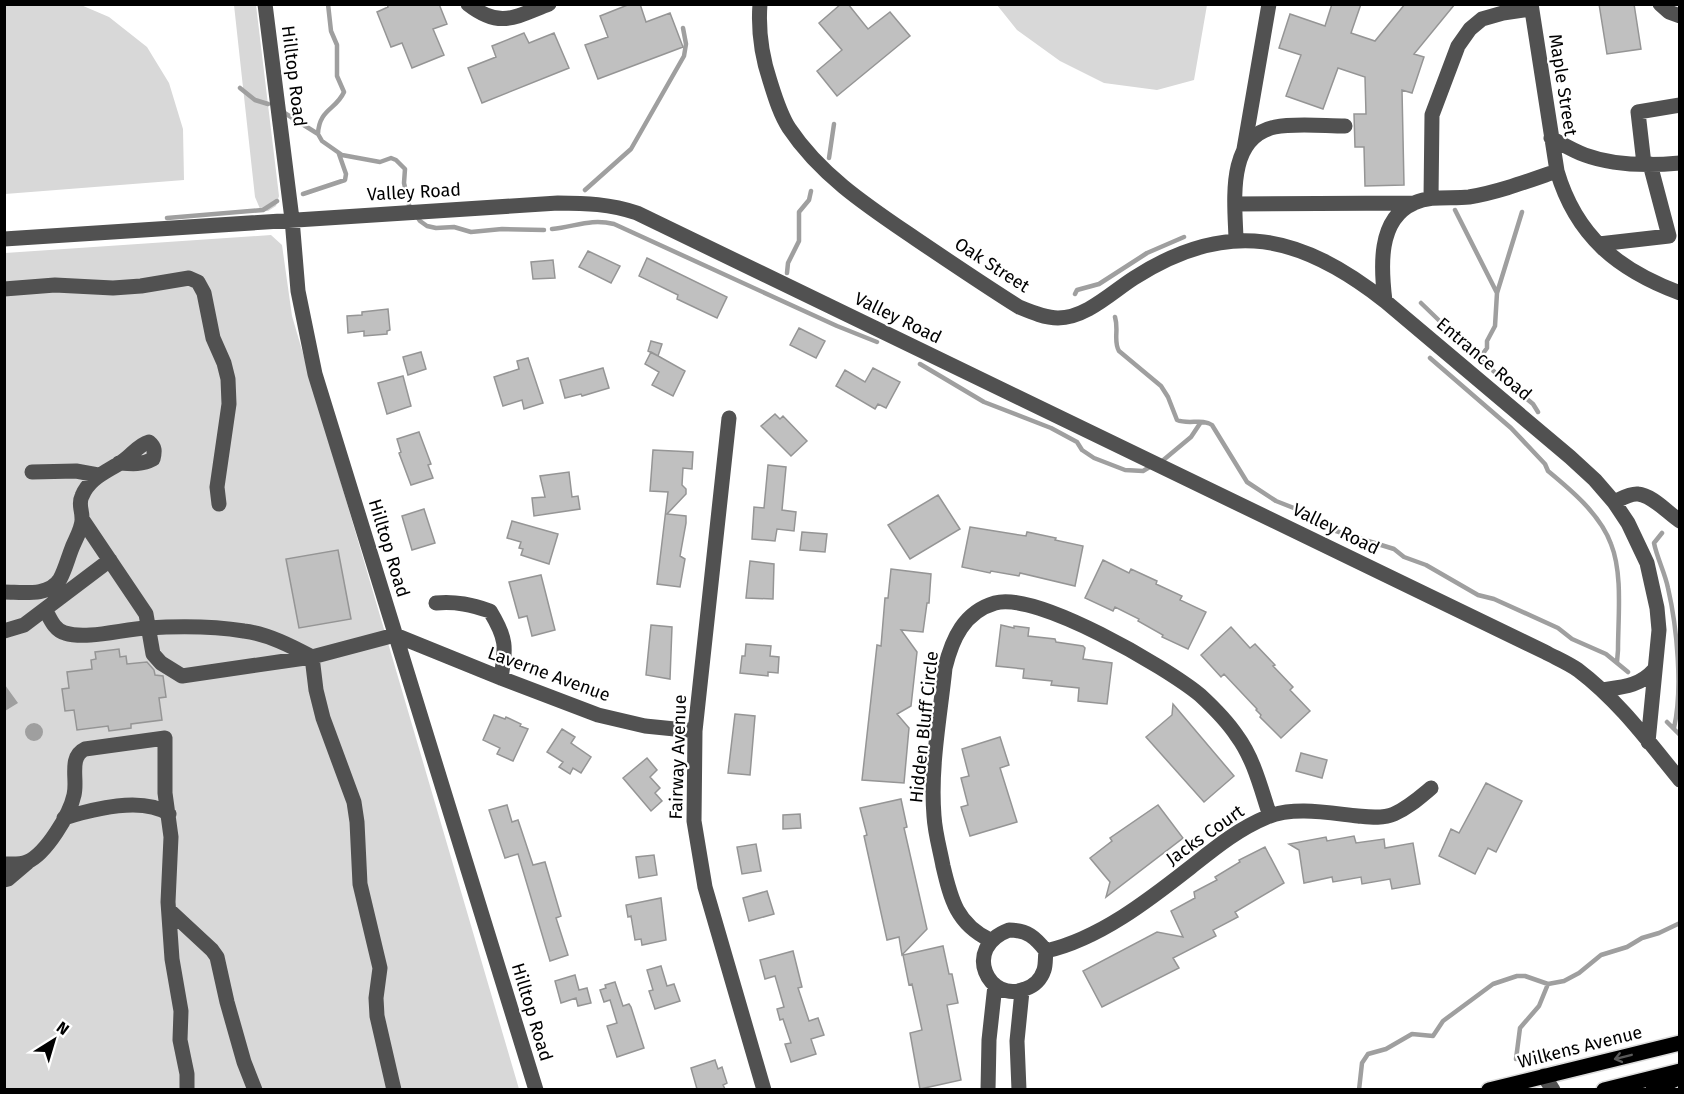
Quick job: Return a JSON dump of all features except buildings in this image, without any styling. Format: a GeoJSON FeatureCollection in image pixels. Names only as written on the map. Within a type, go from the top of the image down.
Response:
{"type":"FeatureCollection","features":[{"type":"Feature","properties":{"kind":"main road","name":"Wilkens Avenue"},"geometry":{"type":"LineString","coordinates":[[1489,1089],[1543,1083],[1680,1043]]}},
{"type":"Feature","properties":{"kind":"main road"},"geometry":{"type":"LineString","coordinates":[[1604,1089],[1680,1071]]}},
{"type":"Feature","properties":{"kind":"main road"},"geometry":{"type":"LineString","coordinates":[[1653,1089],[1680,1077]]}},
{"type":"Feature","properties":{"kind":"street","name":"Hilltop Road"},"geometry":{"type":"LineString","coordinates":[[265,4],[292,219],[298,291],[315,374],[536,1089]]}},
{"type":"Feature","properties":{"kind":"street"},"geometry":{"type":"LineString","coordinates":[[468,4],[496,20],[506,20],[549,4]]}},
{"type":"Feature","properties":{"kind":"street","name":"Oak Street"},"geometry":{"type":"LineString","coordinates":[[760,4],[761,39],[768,77],[788,126],[806,150],[832,178],[863,203],[1019,307],[1036,314],[1059,318],[1077,314],[1097,304],[1161,262],[1212,244],[1236,239],[1265,241],[1325,260],[1359,280],[1385,301]]}},
{"type":"Feature","properties":{"kind":"street"},"geometry":{"type":"LineString","coordinates":[[1244,152],[1269,4]]}},
{"type":"Feature","properties":{"kind":"street"},"geometry":{"type":"LineString","coordinates":[[1660,4],[1669,12],[1680,16]]}},
{"type":"Feature","properties":{"kind":"street"},"geometry":{"type":"LineString","coordinates":[[1431,198],[1432,115],[1458,46],[1470,29],[1482,20],[1531,7]]}},
{"type":"Feature","properties":{"kind":"street","name":"Maple Street"},"geometry":{"type":"LineString","coordinates":[[1531,7],[1557,171],[1563,193],[1573,213],[1589,236],[1634,273],[1680,293]]}},
{"type":"Feature","properties":{"kind":"street"},"geometry":{"type":"LineString","coordinates":[[1599,244],[1669,236],[1647,164],[1638,112],[1680,105]]}},
{"type":"Feature","properties":{"kind":"street"},"geometry":{"type":"LineString","coordinates":[[1236,239],[1234,184],[1237,168],[1252,140],[1262,131],[1276,127],[1345,126]]}},
{"type":"Feature","properties":{"kind":"street"},"geometry":{"type":"LineString","coordinates":[[1551,138],[1585,155],[1631,165],[1680,163]]}},
{"type":"Feature","properties":{"kind":"street"},"geometry":{"type":"LineString","coordinates":[[1235,204],[1414,203],[1431,198],[1466,197],[1499,191],[1557,171]]}},
{"type":"Feature","properties":{"kind":"street","name":"Valley Road"},"geometry":{"type":"LineString","coordinates":[[4,239],[402,212],[589,203],[615,206],[637,213],[1545,652],[1576,669],[1602,690],[1623,710],[1680,780]]}},
{"type":"Feature","properties":{"kind":"street"},"geometry":{"type":"LineString","coordinates":[[1385,301],[1382,252],[1387,235],[1403,210],[1414,203]]}},
{"type":"Feature","properties":{"kind":"street"},"geometry":{"type":"LineString","coordinates":[[4,289],[55,285],[132,287],[189,278],[198,282],[204,293],[213,338],[228,379],[228,410],[217,487],[219,504]]}},
{"type":"Feature","properties":{"kind":"street","name":"Entrance Road"},"geometry":{"type":"LineString","coordinates":[[1385,301],[1570,457],[1595,480],[1628,523],[1647,563],[1659,630],[1648,742]]}},
{"type":"Feature","properties":{"kind":"street","name":"Fairway Avenue"},"geometry":{"type":"LineString","coordinates":[[729,418],[695,731],[694,821],[705,887],[764,1089]]}},
{"type":"Feature","properties":{"kind":"street"},"geometry":{"type":"LineString","coordinates":[[119,463],[98,475],[89,484],[81,497],[79,507],[82,519],[146,614],[153,654],[161,663],[182,676],[312,657],[395,635]]}},
{"type":"Feature","properties":{"kind":"street"},"geometry":{"type":"LineString","coordinates":[[32,472],[75,471],[98,475]]}},
{"type":"Feature","properties":{"kind":"street"},"geometry":{"type":"LineString","coordinates":[[1614,502],[1637,494],[1651,500],[1680,521]]}},
{"type":"Feature","properties":{"kind":"street"},"geometry":{"type":"LineString","coordinates":[[4,592],[43,591],[60,579],[82,519]]}},
{"type":"Feature","properties":{"kind":"street"},"geometry":{"type":"LineString","coordinates":[[4,631],[24,625],[110,560]]}},
{"type":"Feature","properties":{"kind":"street","name":"Hidden Bluff Circle"},"geometry":{"type":"LineString","coordinates":[[990,940],[971,928],[954,907],[939,847],[934,817],[933,785],[945,668],[949,651],[965,621],[982,609],[996,603],[1016,601],[1041,608],[1137,654],[1176,678],[1200,696],[1238,736],[1252,762],[1270,816]]}},
{"type":"Feature","properties":{"kind":"street"},"geometry":{"type":"LineString","coordinates":[[436,603],[468,604],[490,611],[502,631],[505,654],[501,678]]}},
{"type":"Feature","properties":{"kind":"street"},"geometry":{"type":"LineString","coordinates":[[45,609],[55,627],[62,633],[78,635],[148,628],[192,627],[245,631],[286,644],[312,657]]}},
{"type":"Feature","properties":{"kind":"street","name":"Laverne Avenue"},"geometry":{"type":"LineString","coordinates":[[395,635],[598,715],[645,726],[695,731]]}},
{"type":"Feature","properties":{"kind":"street"},"geometry":{"type":"LineString","coordinates":[[312,657],[316,690],[323,718],[354,802],[362,894],[380,968],[376,998],[377,1016],[394,1089]]}},
{"type":"Feature","properties":{"kind":"street"},"geometry":{"type":"LineString","coordinates":[[1602,690],[1635,684],[1646,679],[1654,670]]}},
{"type":"Feature","properties":{"kind":"street"},"geometry":{"type":"LineString","coordinates":[[4,880],[9,879],[48,843],[64,818],[75,791],[78,752],[85,749],[165,738],[165,793],[171,837],[168,885],[172,959],[181,1011],[180,1040],[187,1089]]}},
{"type":"Feature","properties":{"kind":"street","name":"Jacks Court"},"geometry":{"type":"LineString","coordinates":[[1046,951],[1076,941],[1147,902],[1231,836],[1270,816],[1316,812],[1371,817],[1392,815],[1409,806],[1431,788]]}},
{"type":"Feature","properties":{"kind":"street"},"geometry":{"type":"LineString","coordinates":[[64,818],[116,806],[152,806],[169,814]]}},
{"type":"Feature","properties":{"kind":"street"},"geometry":{"type":"LineString","coordinates":[[4,864],[28,862]]}},
{"type":"Feature","properties":{"kind":"street"},"geometry":{"type":"LineString","coordinates":[[170,911],[218,957],[227,1002],[244,1062],[255,1089]]}},
{"type":"Feature","properties":{"kind":"street"},"geometry":{"type":"LineString","coordinates":[[1009,930],[1021,930],[1032,935],[1046,951],[1044,970],[1037,982],[1022,991],[1006,991],[987,977],[983,959],[985,948],[990,940],[999,934],[1009,930]]}},
{"type":"Feature","properties":{"kind":"street"},"geometry":{"type":"LineString","coordinates":[[988,1089],[989,1040],[995,985]]}},
{"type":"Feature","properties":{"kind":"street"},"geometry":{"type":"LineString","coordinates":[[1020,1089],[1017,1041],[1022,991]]}},
{"type":"Feature","properties":{"kind":"street"},"geometry":{"type":"LineString","coordinates":[[989,1040],[1017,1041]]}},
{"type":"Feature","properties":{"kind":"street"},"geometry":{"type":"LineString","coordinates":[[1543,1083],[1553,1089]]}},
{"type":"Feature","properties":{"kind":"shaded area"},"geometry":{"type":"Polygon","coordinates":[[[5,4],[81,5],[109,17],[147,47],[169,83],[183,129],[184,180],[5,194],[5,4]]]}},
{"type":"Feature","properties":{"kind":"shaded area"},"geometry":{"type":"Polygon","coordinates":[[[234,5],[256,5],[279,196],[276,206],[268,211],[261,211],[255,197],[234,5]]]}},
{"type":"Feature","properties":{"kind":"shaded area"},"geometry":{"type":"Polygon","coordinates":[[[997,5],[1207,5],[1194,80],[1157,90],[1104,83],[1060,61],[1017,30],[997,5]]]}},
{"type":"Feature","properties":{"kind":"shaded area"},"geometry":{"type":"Polygon","coordinates":[[[271,235],[282,245],[292,316],[519,1089],[5,1089],[5,253],[271,235]]]}},
{"type":"Feature","properties":{"kind":"shaded area"},"geometry":{"type":"Polygon","coordinates":[[[5,685],[18,703],[4,711],[5,685]]]}},
{"type":"Feature","properties":{"kind":"shaded area"},"geometry":{"type":"Polygon","coordinates":[[[34,723],[40,726],[43,732],[40,738],[34,741],[28,738],[25,732],[28,726],[34,723]]]}},
{"type":"Feature","properties":{"kind":"waterway"},"geometry":{"type":"LineString","coordinates":[[318,134],[321,119],[337,103],[344,92],[337,76],[337,45],[331,31],[328,4]]}},
{"type":"Feature","properties":{"kind":"waterway"},"geometry":{"type":"LineString","coordinates":[[585,190],[631,149],[684,56],[686,44],[683,28]]}},
{"type":"Feature","properties":{"kind":"waterway"},"geometry":{"type":"LineString","coordinates":[[240,88],[255,100],[268,104]]}},
{"type":"Feature","properties":{"kind":"waterway"},"geometry":{"type":"LineString","coordinates":[[283,112],[318,134],[322,141],[342,155],[380,162],[391,158],[396,160],[405,169],[404,183],[409,205],[420,221],[427,226],[454,227],[471,232],[502,229],[544,230]]}},
{"type":"Feature","properties":{"kind":"waterway"},"geometry":{"type":"LineString","coordinates":[[829,158],[834,124]]}},
{"type":"Feature","properties":{"kind":"waterway"},"geometry":{"type":"LineString","coordinates":[[303,194],[345,180],[346,174],[339,154]]}},
{"type":"Feature","properties":{"kind":"waterway"},"geometry":{"type":"LineString","coordinates":[[787,273],[788,263],[799,241],[799,212],[809,200],[811,191]]}},
{"type":"Feature","properties":{"kind":"waterway"},"geometry":{"type":"LineString","coordinates":[[167,218],[263,210],[277,201]]}},
{"type":"Feature","properties":{"kind":"waterway"},"geometry":{"type":"LineString","coordinates":[[1455,210],[1497,293]]}},
{"type":"Feature","properties":{"kind":"waterway"},"geometry":{"type":"LineString","coordinates":[[1479,359],[1487,348],[1487,341],[1495,326],[1497,293],[1522,212]]}},
{"type":"Feature","properties":{"kind":"waterway"},"geometry":{"type":"LineString","coordinates":[[552,229],[590,222],[614,224],[877,342]]}},
{"type":"Feature","properties":{"kind":"waterway"},"geometry":{"type":"LineString","coordinates":[[1075,294],[1077,290],[1099,284],[1147,253],[1184,237]]}},
{"type":"Feature","properties":{"kind":"waterway"},"geometry":{"type":"LineString","coordinates":[[1421,303],[1479,359],[1533,404],[1538,412]]}},
{"type":"Feature","properties":{"kind":"waterway"},"geometry":{"type":"LineString","coordinates":[[1115,317],[1116,343],[1119,351],[1161,386],[1177,420],[1204,422],[1212,425],[1247,482],[1276,501],[1299,510],[1305,516],[1336,531],[1394,549],[1404,557],[1426,565],[1478,595],[1494,599],[1558,628],[1572,639],[1606,654],[1628,672]]}},
{"type":"Feature","properties":{"kind":"waterway"},"geometry":{"type":"LineString","coordinates":[[1430,358],[1511,428],[1545,464],[1548,471],[1575,495],[1600,523],[1611,544],[1617,569],[1619,596],[1617,662]]}},
{"type":"Feature","properties":{"kind":"waterway"},"geometry":{"type":"LineString","coordinates":[[920,364],[984,402],[1051,428],[1077,442],[1082,450],[1094,458],[1125,470],[1143,471],[1153,465]]}},
{"type":"Feature","properties":{"kind":"waterway"},"geometry":{"type":"LineString","coordinates":[[1161,462],[1191,437],[1201,422]]}},
{"type":"Feature","properties":{"kind":"waterway"},"geometry":{"type":"LineString","coordinates":[[1662,533],[1654,543],[1668,588],[1676,639],[1678,695],[1674,728]]}},
{"type":"Feature","properties":{"kind":"waterway"},"geometry":{"type":"LineString","coordinates":[[1667,722],[1680,735]]}},
{"type":"Feature","properties":{"kind":"waterway"},"geometry":{"type":"LineString","coordinates":[[1359,1090],[1362,1063],[1368,1054],[1386,1049],[1412,1034],[1433,1036],[1443,1021],[1493,984],[1517,976],[1525,976],[1548,984],[1564,981],[1579,973],[1601,955],[1627,947],[1642,938],[1680,923]]}},
{"type":"Feature","properties":{"kind":"waterway"},"geometry":{"type":"LineString","coordinates":[[1516,1059],[1520,1028],[1539,1006],[1548,984]]}}]}
